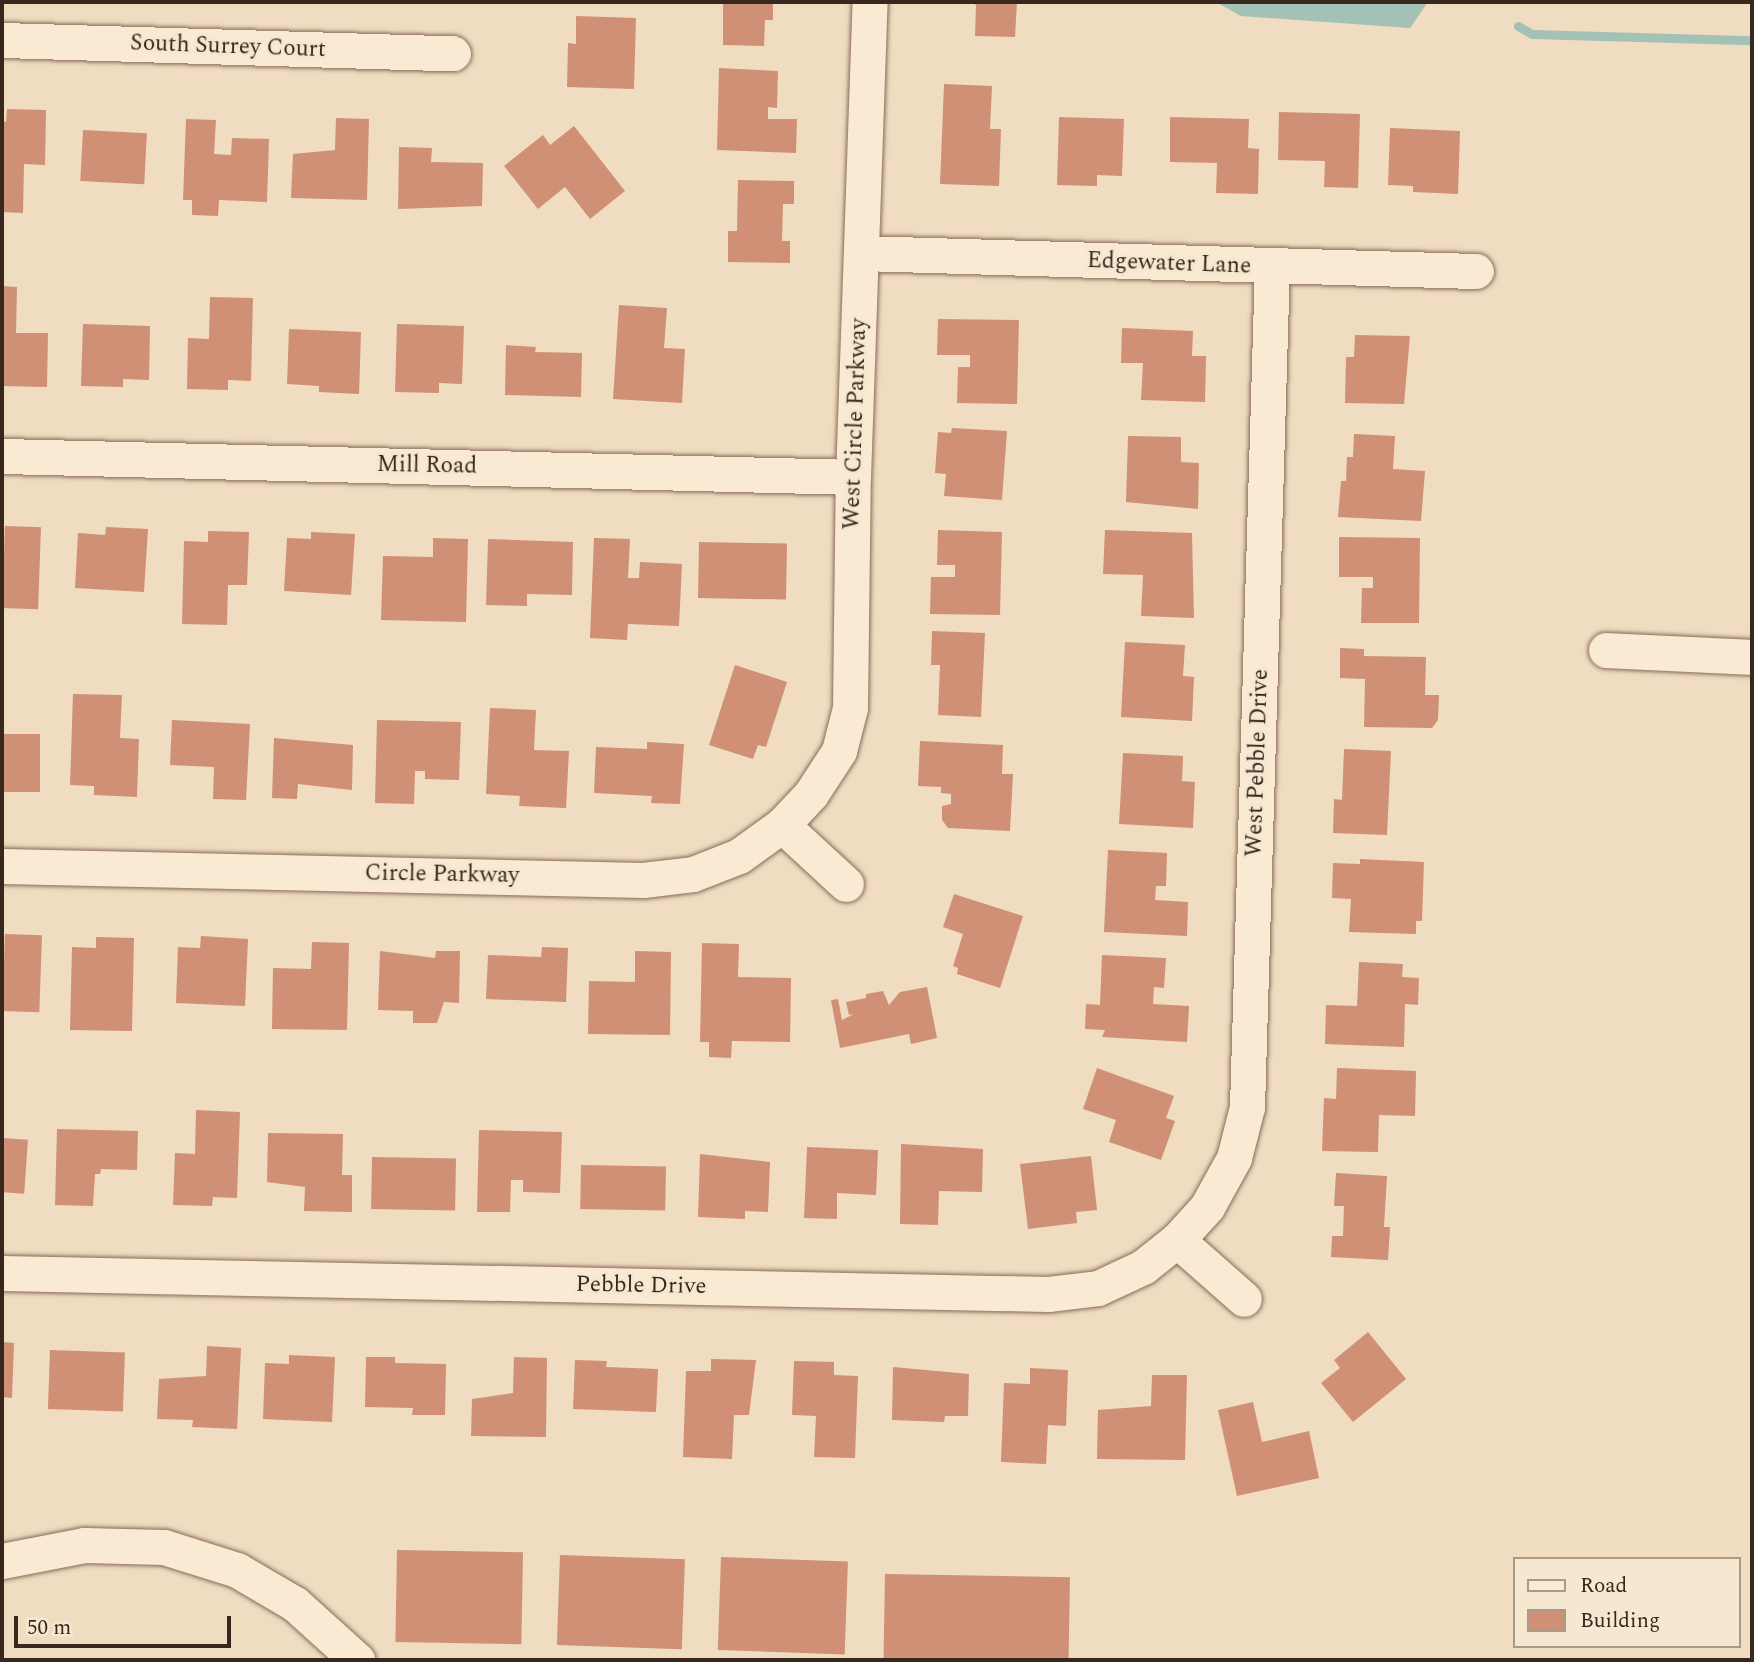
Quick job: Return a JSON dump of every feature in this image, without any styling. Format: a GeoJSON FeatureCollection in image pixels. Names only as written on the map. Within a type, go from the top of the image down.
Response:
{"type":"FeatureCollection","features":[{"type":"Feature","properties":{"kind":"street","name":"West Circle Parkway"},"geometry":{"type":"LineString","coordinates":[[782,825],[811,794],[839,751],[850,708],[853,477],[870,2]]}},
{"type":"Feature","properties":{"kind":"street","name":"South Surrey Court"},"geometry":{"type":"LineString","coordinates":[[2,40],[453,53]]}},
{"type":"Feature","properties":{"kind":"street","name":"Edgewater Lane"},"geometry":{"type":"LineString","coordinates":[[861,253],[1476,271]]}},
{"type":"Feature","properties":{"kind":"street","name":"West Pebble Drive"},"geometry":{"type":"LineString","coordinates":[[1177,1240],[1207,1207],[1234,1158],[1247,1107],[1272,267]]}},
{"type":"Feature","properties":{"kind":"street","name":"Mill Road"},"geometry":{"type":"LineString","coordinates":[[2,456],[853,477]]}},
{"type":"Feature","properties":{"kind":"street"},"geometry":{"type":"LineString","coordinates":[[1606,650],[1752,657]]}},
{"type":"Feature","properties":{"kind":"street"},"geometry":{"type":"LineString","coordinates":[[782,825],[846,884]]}},
{"type":"Feature","properties":{"kind":"street","name":"Circle Parkway"},"geometry":{"type":"LineString","coordinates":[[2,866],[643,880],[693,874],[739,856],[782,825]]}},
{"type":"Feature","properties":{"kind":"street","name":"Pebble Drive"},"geometry":{"type":"LineString","coordinates":[[2,1273],[1048,1294],[1098,1287],[1143,1267],[1177,1240]]}},
{"type":"Feature","properties":{"kind":"street"},"geometry":{"type":"LineString","coordinates":[[1177,1240],[1244,1299]]}},
{"type":"Feature","properties":{"kind":"street"},"geometry":{"type":"LineString","coordinates":[[2,1561],[84,1545],[164,1547],[249,1577],[295,1604],[357,1660]]}},
{"type":"Feature","properties":{"kind":"shaded area"},"geometry":{"type":"Polygon","coordinates":[[[1216,2],[1428,2],[1410,28],[1241,16],[1216,2]]]}},
{"type":"Feature","properties":{"kind":"building"},"geometry":{"type":"Polygon","coordinates":[[[723,2],[773,2],[773,20],[765,20],[764,46],[723,45],[723,2]]]}},
{"type":"Feature","properties":{"kind":"building"},"geometry":{"type":"Polygon","coordinates":[[[970,2],[1017,2],[1015,37],[975,36],[976,5],[970,2]]]}},
{"type":"Feature","properties":{"kind":"building"},"geometry":{"type":"Polygon","coordinates":[[[576,16],[636,18],[634,89],[567,87],[568,43],[576,44],[576,16]]]}},
{"type":"Feature","properties":{"kind":"building"},"geometry":{"type":"Polygon","coordinates":[[[719,68],[778,71],[777,108],[768,107],[768,119],[797,119],[796,153],[717,150],[719,68]]]}},
{"type":"Feature","properties":{"kind":"building"},"geometry":{"type":"Polygon","coordinates":[[[944,84],[992,86],[990,129],[1001,129],[999,186],[940,184],[944,84]]]}},
{"type":"Feature","properties":{"kind":"building"},"geometry":{"type":"Polygon","coordinates":[[[7,109],[46,110],[45,165],[24,164],[23,213],[2,212],[2,121],[6,122],[7,109]]]}},
{"type":"Feature","properties":{"kind":"building"},"geometry":{"type":"Polygon","coordinates":[[[1279,112],[1360,114],[1358,188],[1324,187],[1325,161],[1278,160],[1279,112]]]}},
{"type":"Feature","properties":{"kind":"building"},"geometry":{"type":"Polygon","coordinates":[[[1059,117],[1124,119],[1122,176],[1097,175],[1097,186],[1057,185],[1059,117]]]}},
{"type":"Feature","properties":{"kind":"building"},"geometry":{"type":"Polygon","coordinates":[[[1170,117],[1249,119],[1248,148],[1259,149],[1258,194],[1216,193],[1217,163],[1170,162],[1170,117]]]}},
{"type":"Feature","properties":{"kind":"building"},"geometry":{"type":"Polygon","coordinates":[[[336,118],[369,119],[367,200],[291,198],[293,154],[335,150],[336,118]]]}},
{"type":"Feature","properties":{"kind":"building"},"geometry":{"type":"Polygon","coordinates":[[[186,119],[216,120],[214,154],[231,155],[232,138],[269,139],[267,202],[219,200],[218,216],[192,215],[192,200],[183,200],[186,119]]]}},
{"type":"Feature","properties":{"kind":"building"},"geometry":{"type":"Polygon","coordinates":[[[574,126],[625,191],[590,219],[565,187],[538,209],[504,166],[543,135],[550,145],[574,126]]]}},
{"type":"Feature","properties":{"kind":"building"},"geometry":{"type":"Polygon","coordinates":[[[1390,128],[1460,131],[1458,194],[1413,192],[1413,186],[1388,185],[1390,128]]]}},
{"type":"Feature","properties":{"kind":"building"},"geometry":{"type":"Polygon","coordinates":[[[83,130],[147,133],[144,184],[80,181],[83,130]]]}},
{"type":"Feature","properties":{"kind":"building"},"geometry":{"type":"Polygon","coordinates":[[[399,147],[432,148],[431,162],[483,163],[482,206],[398,209],[399,147]]]}},
{"type":"Feature","properties":{"kind":"building"},"geometry":{"type":"Polygon","coordinates":[[[738,180],[794,181],[794,204],[783,204],[782,241],[790,241],[790,263],[728,262],[728,231],[737,231],[738,180]]]}},
{"type":"Feature","properties":{"kind":"building"},"geometry":{"type":"Polygon","coordinates":[[[2,286],[17,287],[16,333],[48,333],[47,387],[2,386],[2,286]]]}},
{"type":"Feature","properties":{"kind":"building"},"geometry":{"type":"Polygon","coordinates":[[[210,297],[253,298],[251,381],[228,380],[228,390],[187,389],[188,338],[209,339],[210,297]]]}},
{"type":"Feature","properties":{"kind":"building"},"geometry":{"type":"Polygon","coordinates":[[[619,305],[667,308],[664,348],[685,349],[682,403],[613,399],[619,305]]]}},
{"type":"Feature","properties":{"kind":"building"},"geometry":{"type":"Polygon","coordinates":[[[938,319],[1019,320],[1017,404],[957,403],[958,367],[970,367],[970,355],[937,355],[938,319]]]}},
{"type":"Feature","properties":{"kind":"building"},"geometry":{"type":"Polygon","coordinates":[[[83,324],[150,326],[149,380],[123,379],[123,387],[81,386],[83,324]]]}},
{"type":"Feature","properties":{"kind":"building"},"geometry":{"type":"Polygon","coordinates":[[[397,324],[464,326],[462,384],[439,383],[439,393],[395,392],[397,324]]]}},
{"type":"Feature","properties":{"kind":"building"},"geometry":{"type":"Polygon","coordinates":[[[1122,328],[1193,331],[1192,356],[1206,356],[1205,402],[1141,400],[1143,363],[1121,363],[1122,328]]]}},
{"type":"Feature","properties":{"kind":"building"},"geometry":{"type":"Polygon","coordinates":[[[289,329],[361,332],[359,394],[319,392],[319,386],[287,384],[289,329]]]}},
{"type":"Feature","properties":{"kind":"building"},"geometry":{"type":"Polygon","coordinates":[[[1355,335],[1410,336],[1404,404],[1345,403],[1346,357],[1354,357],[1355,335]]]}},
{"type":"Feature","properties":{"kind":"building"},"geometry":{"type":"Polygon","coordinates":[[[506,345],[536,347],[535,352],[582,353],[581,397],[505,395],[506,345]]]}},
{"type":"Feature","properties":{"kind":"building"},"geometry":{"type":"Polygon","coordinates":[[[952,428],[1007,431],[1002,500],[944,496],[946,474],[935,473],[938,432],[951,433],[952,428]]]}},
{"type":"Feature","properties":{"kind":"building"},"geometry":{"type":"Polygon","coordinates":[[[1354,434],[1395,436],[1393,469],[1425,471],[1421,521],[1338,517],[1341,481],[1346,481],[1347,457],[1353,457],[1354,434]]]}},
{"type":"Feature","properties":{"kind":"building"},"geometry":{"type":"Polygon","coordinates":[[[1128,436],[1181,437],[1181,462],[1199,463],[1198,509],[1126,502],[1128,436]]]}},
{"type":"Feature","properties":{"kind":"building"},"geometry":{"type":"Polygon","coordinates":[[[5,526],[41,527],[38,609],[2,608],[5,526]]]}},
{"type":"Feature","properties":{"kind":"building"},"geometry":{"type":"Polygon","coordinates":[[[106,527],[148,529],[144,592],[75,588],[78,533],[105,535],[106,527]]]}},
{"type":"Feature","properties":{"kind":"building"},"geometry":{"type":"Polygon","coordinates":[[[938,530],[1002,532],[1000,615],[930,614],[931,577],[955,577],[955,565],[937,565],[938,530]]]}},
{"type":"Feature","properties":{"kind":"building"},"geometry":{"type":"Polygon","coordinates":[[[1105,530],[1192,533],[1194,618],[1141,616],[1143,575],[1103,574],[1105,530]]]}},
{"type":"Feature","properties":{"kind":"building"},"geometry":{"type":"Polygon","coordinates":[[[208,531],[249,532],[247,585],[228,585],[227,625],[182,624],[184,541],[208,542],[208,531]]]}},
{"type":"Feature","properties":{"kind":"building"},"geometry":{"type":"Polygon","coordinates":[[[311,532],[355,534],[351,595],[284,591],[287,538],[311,539],[311,532]]]}},
{"type":"Feature","properties":{"kind":"building"},"geometry":{"type":"Polygon","coordinates":[[[1339,537],[1420,538],[1419,623],[1361,623],[1362,588],[1373,588],[1373,577],[1339,577],[1339,537]]]}},
{"type":"Feature","properties":{"kind":"building"},"geometry":{"type":"Polygon","coordinates":[[[433,538],[468,539],[466,622],[381,620],[383,556],[433,557],[433,538]]]}},
{"type":"Feature","properties":{"kind":"building"},"geometry":{"type":"Polygon","coordinates":[[[594,538],[630,539],[628,578],[639,578],[640,562],[682,564],[679,626],[628,624],[627,640],[590,638],[594,538]]]}},
{"type":"Feature","properties":{"kind":"building"},"geometry":{"type":"Polygon","coordinates":[[[488,539],[573,542],[572,595],[527,594],[527,606],[486,605],[488,539]]]}},
{"type":"Feature","properties":{"kind":"building"},"geometry":{"type":"Polygon","coordinates":[[[699,542],[787,544],[786,600],[698,598],[699,542]]]}},
{"type":"Feature","properties":{"kind":"building"},"geometry":{"type":"Polygon","coordinates":[[[932,631],[985,633],[981,717],[938,715],[940,665],[931,665],[932,631]]]}},
{"type":"Feature","properties":{"kind":"building"},"geometry":{"type":"Polygon","coordinates":[[[1125,642],[1185,645],[1183,676],[1194,677],[1192,721],[1121,717],[1125,642]]]}},
{"type":"Feature","properties":{"kind":"building"},"geometry":{"type":"Polygon","coordinates":[[[1340,648],[1364,649],[1364,656],[1426,657],[1425,695],[1439,695],[1438,720],[1432,728],[1364,727],[1365,679],[1340,678],[1340,648]]]}},
{"type":"Feature","properties":{"kind":"building"},"geometry":{"type":"Polygon","coordinates":[[[735,665],[787,682],[766,747],[758,745],[753,759],[709,745],[735,665]]]}},
{"type":"Feature","properties":{"kind":"building"},"geometry":{"type":"Polygon","coordinates":[[[73,694],[122,695],[120,738],[139,739],[137,797],[94,795],[94,786],[70,785],[73,694]]]}},
{"type":"Feature","properties":{"kind":"building"},"geometry":{"type":"Polygon","coordinates":[[[490,708],[536,710],[534,750],[569,751],[566,808],[519,806],[520,796],[486,794],[490,708]]]}},
{"type":"Feature","properties":{"kind":"building"},"geometry":{"type":"Polygon","coordinates":[[[172,720],[250,724],[246,800],[213,799],[214,767],[170,765],[172,720]]]}},
{"type":"Feature","properties":{"kind":"building"},"geometry":{"type":"Polygon","coordinates":[[[377,720],[461,722],[459,780],[425,779],[425,771],[415,771],[414,804],[375,803],[377,720]]]}},
{"type":"Feature","properties":{"kind":"building"},"geometry":{"type":"Polygon","coordinates":[[[2,734],[40,734],[40,792],[2,792],[2,734]]]}},
{"type":"Feature","properties":{"kind":"building"},"geometry":{"type":"Polygon","coordinates":[[[274,738],[353,745],[352,790],[298,784],[297,799],[272,798],[274,738]]]}},
{"type":"Feature","properties":{"kind":"building"},"geometry":{"type":"Polygon","coordinates":[[[920,741],[1003,745],[1002,774],[1013,774],[1010,831],[948,828],[942,820],[942,806],[951,804],[951,794],[941,793],[941,787],[918,786],[920,741]]]}},
{"type":"Feature","properties":{"kind":"building"},"geometry":{"type":"Polygon","coordinates":[[[647,742],[684,744],[680,804],[651,803],[652,796],[594,793],[596,747],[647,749],[647,742]]]}},
{"type":"Feature","properties":{"kind":"building"},"geometry":{"type":"Polygon","coordinates":[[[1344,749],[1391,751],[1387,835],[1333,833],[1334,799],[1342,800],[1344,749]]]}},
{"type":"Feature","properties":{"kind":"building"},"geometry":{"type":"Polygon","coordinates":[[[1123,753],[1183,756],[1182,781],[1195,782],[1193,828],[1119,824],[1123,753]]]}},
{"type":"Feature","properties":{"kind":"building"},"geometry":{"type":"Polygon","coordinates":[[[1108,850],[1167,853],[1166,886],[1156,886],[1155,900],[1188,902],[1187,936],[1104,932],[1108,850]]]}},
{"type":"Feature","properties":{"kind":"building"},"geometry":{"type":"Polygon","coordinates":[[[1360,859],[1424,862],[1422,921],[1416,921],[1416,934],[1349,932],[1351,899],[1332,898],[1333,863],[1360,864],[1360,859]]]}},
{"type":"Feature","properties":{"kind":"building"},"geometry":{"type":"Polygon","coordinates":[[[954,894],[1023,916],[1000,988],[957,974],[958,968],[953,966],[963,934],[943,927],[954,894]]]}},
{"type":"Feature","properties":{"kind":"building"},"geometry":{"type":"Polygon","coordinates":[[[5,934],[42,935],[39,1012],[2,1011],[5,934]]]}},
{"type":"Feature","properties":{"kind":"building"},"geometry":{"type":"Polygon","coordinates":[[[201,936],[248,939],[245,1006],[176,1003],[178,947],[200,948],[201,936]]]}},
{"type":"Feature","properties":{"kind":"building"},"geometry":{"type":"Polygon","coordinates":[[[96,937],[134,938],[132,1031],[70,1030],[72,947],[96,948],[96,937]]]}},
{"type":"Feature","properties":{"kind":"building"},"geometry":{"type":"Polygon","coordinates":[[[312,942],[349,943],[347,1030],[272,1029],[273,968],[311,969],[312,942]]]}},
{"type":"Feature","properties":{"kind":"building"},"geometry":{"type":"Polygon","coordinates":[[[702,943],[739,944],[738,977],[791,978],[790,1042],[732,1041],[731,1058],[709,1057],[709,1042],[700,1042],[702,943]]]}},
{"type":"Feature","properties":{"kind":"building"},"geometry":{"type":"Polygon","coordinates":[[[542,947],[568,948],[566,1002],[486,999],[488,955],[541,957],[542,947]]]}},
{"type":"Feature","properties":{"kind":"building"},"geometry":{"type":"Polygon","coordinates":[[[380,951],[435,958],[436,951],[460,951],[459,1003],[444,1002],[437,1023],[413,1023],[413,1011],[378,1010],[380,951]]]}},
{"type":"Feature","properties":{"kind":"building"},"geometry":{"type":"Polygon","coordinates":[[[635,951],[671,952],[670,1035],[588,1034],[589,981],[635,982],[635,951]]]}},
{"type":"Feature","properties":{"kind":"building"},"geometry":{"type":"Polygon","coordinates":[[[1102,955],[1166,958],[1164,988],[1154,987],[1153,1004],[1189,1006],[1187,1042],[1102,1037],[1105,1030],[1085,1029],[1086,1004],[1100,1005],[1102,955]]]}},
{"type":"Feature","properties":{"kind":"building"},"geometry":{"type":"Polygon","coordinates":[[[1359,962],[1403,964],[1402,977],[1419,978],[1418,1005],[1405,1004],[1404,1047],[1325,1044],[1326,1005],[1357,1006],[1359,962]]]}},
{"type":"Feature","properties":{"kind":"building"},"geometry":{"type":"Polygon","coordinates":[[[927,987],[937,1038],[911,1044],[909,1034],[840,1048],[831,1000],[838,999],[842,1020],[854,1014],[849,1015],[846,1002],[866,998],[866,994],[883,991],[889,1005],[900,992],[927,987]]]}},
{"type":"Feature","properties":{"kind":"building"},"geometry":{"type":"Polygon","coordinates":[[[1097,1068],[1174,1096],[1166,1118],[1175,1121],[1161,1160],[1109,1142],[1116,1120],[1083,1109],[1097,1068]]]}},
{"type":"Feature","properties":{"kind":"building"},"geometry":{"type":"Polygon","coordinates":[[[1337,1068],[1416,1071],[1415,1116],[1379,1115],[1378,1152],[1322,1151],[1324,1098],[1336,1099],[1337,1068]]]}},
{"type":"Feature","properties":{"kind":"building"},"geometry":{"type":"Polygon","coordinates":[[[196,1110],[240,1112],[237,1198],[213,1197],[212,1206],[173,1205],[175,1153],[195,1154],[196,1110]]]}},
{"type":"Feature","properties":{"kind":"building"},"geometry":{"type":"Polygon","coordinates":[[[57,1129],[138,1131],[137,1170],[101,1169],[100,1174],[95,1174],[93,1206],[55,1205],[57,1129]]]}},
{"type":"Feature","properties":{"kind":"building"},"geometry":{"type":"Polygon","coordinates":[[[479,1130],[562,1132],[560,1193],[523,1192],[523,1180],[511,1180],[510,1212],[477,1212],[479,1130]]]}},
{"type":"Feature","properties":{"kind":"building"},"geometry":{"type":"Polygon","coordinates":[[[268,1133],[343,1134],[342,1175],[352,1175],[352,1212],[304,1211],[305,1187],[267,1182],[268,1133]]]}},
{"type":"Feature","properties":{"kind":"building"},"geometry":{"type":"Polygon","coordinates":[[[2,1138],[28,1140],[24,1194],[2,1192],[2,1138]]]}},
{"type":"Feature","properties":{"kind":"building"},"geometry":{"type":"Polygon","coordinates":[[[901,1144],[983,1149],[982,1192],[939,1191],[938,1225],[900,1224],[901,1144]]]}},
{"type":"Feature","properties":{"kind":"building"},"geometry":{"type":"Polygon","coordinates":[[[807,1147],[878,1150],[876,1195],[837,1193],[837,1219],[804,1218],[807,1147]]]}},
{"type":"Feature","properties":{"kind":"building"},"geometry":{"type":"Polygon","coordinates":[[[700,1154],[770,1162],[768,1212],[745,1211],[745,1219],[698,1217],[700,1154]]]}},
{"type":"Feature","properties":{"kind":"building"},"geometry":{"type":"Polygon","coordinates":[[[1091,1156],[1097,1210],[1076,1212],[1077,1223],[1028,1229],[1020,1164],[1091,1156]]]}},
{"type":"Feature","properties":{"kind":"building"},"geometry":{"type":"Polygon","coordinates":[[[372,1157],[456,1158],[455,1210],[371,1209],[372,1157]]]}},
{"type":"Feature","properties":{"kind":"building"},"geometry":{"type":"Polygon","coordinates":[[[581,1165],[666,1166],[665,1210],[580,1209],[581,1165]]]}},
{"type":"Feature","properties":{"kind":"building"},"geometry":{"type":"Polygon","coordinates":[[[1336,1173],[1387,1176],[1384,1227],[1390,1227],[1388,1260],[1331,1257],[1332,1236],[1343,1236],[1344,1206],[1334,1206],[1336,1173]]]}},
{"type":"Feature","properties":{"kind":"building"},"geometry":{"type":"Polygon","coordinates":[[[1368,1332],[1406,1379],[1353,1422],[1321,1383],[1340,1368],[1334,1360],[1368,1332]]]}},
{"type":"Feature","properties":{"kind":"building"},"geometry":{"type":"Polygon","coordinates":[[[2,1342],[14,1343],[12,1398],[2,1397],[2,1342]]]}},
{"type":"Feature","properties":{"kind":"building"},"geometry":{"type":"Polygon","coordinates":[[[207,1346],[241,1348],[237,1429],[192,1427],[193,1420],[157,1419],[159,1379],[206,1376],[207,1346]]]}},
{"type":"Feature","properties":{"kind":"building"},"geometry":{"type":"Polygon","coordinates":[[[50,1350],[125,1353],[123,1412],[48,1409],[50,1350]]]}},
{"type":"Feature","properties":{"kind":"building"},"geometry":{"type":"Polygon","coordinates":[[[289,1355],[335,1357],[332,1422],[263,1419],[265,1363],[289,1364],[289,1355]]]}},
{"type":"Feature","properties":{"kind":"building"},"geometry":{"type":"Polygon","coordinates":[[[366,1357],[395,1357],[395,1363],[446,1364],[445,1415],[412,1415],[413,1408],[365,1407],[366,1357]]]}},
{"type":"Feature","properties":{"kind":"building"},"geometry":{"type":"Polygon","coordinates":[[[514,1357],[547,1358],[546,1437],[471,1436],[472,1399],[513,1393],[514,1357]]]}},
{"type":"Feature","properties":{"kind":"building"},"geometry":{"type":"Polygon","coordinates":[[[711,1359],[756,1360],[749,1415],[734,1415],[732,1459],[683,1457],[686,1371],[711,1371],[711,1359]]]}},
{"type":"Feature","properties":{"kind":"building"},"geometry":{"type":"Polygon","coordinates":[[[575,1360],[607,1361],[606,1367],[658,1369],[656,1412],[573,1409],[575,1360]]]}},
{"type":"Feature","properties":{"kind":"building"},"geometry":{"type":"Polygon","coordinates":[[[794,1361],[834,1362],[834,1375],[858,1376],[855,1458],[814,1457],[816,1416],[792,1415],[794,1361]]]}},
{"type":"Feature","properties":{"kind":"building"},"geometry":{"type":"Polygon","coordinates":[[[893,1367],[969,1374],[968,1416],[945,1416],[944,1422],[892,1420],[893,1367]]]}},
{"type":"Feature","properties":{"kind":"building"},"geometry":{"type":"Polygon","coordinates":[[[1030,1368],[1068,1370],[1066,1426],[1048,1425],[1046,1464],[1001,1462],[1004,1383],[1030,1384],[1030,1368]]]}},
{"type":"Feature","properties":{"kind":"building"},"geometry":{"type":"Polygon","coordinates":[[[1152,1375],[1187,1375],[1185,1460],[1097,1459],[1098,1410],[1151,1406],[1152,1375]]]}},
{"type":"Feature","properties":{"kind":"building"},"geometry":{"type":"Polygon","coordinates":[[[1253,1402],[1262,1442],[1309,1431],[1319,1478],[1237,1496],[1218,1410],[1253,1402]]]}},
{"type":"Feature","properties":{"kind":"building"},"geometry":{"type":"Polygon","coordinates":[[[397,1550],[523,1552],[521,1644],[395,1642],[397,1550]]]}},
{"type":"Feature","properties":{"kind":"building"},"geometry":{"type":"Polygon","coordinates":[[[560,1555],[685,1559],[682,1649],[557,1645],[560,1555]]]}},
{"type":"Feature","properties":{"kind":"building"},"geometry":{"type":"Polygon","coordinates":[[[721,1557],[848,1561],[845,1654],[718,1650],[721,1557]]]}},
{"type":"Feature","properties":{"kind":"building"},"geometry":{"type":"Polygon","coordinates":[[[885,1574],[1070,1577],[1069,1660],[884,1658],[885,1574]]]}},
{"type":"Feature","properties":{"kind":"waterway"},"geometry":{"type":"LineString","coordinates":[[1518,26],[1532,34],[1752,40]]}}]}
